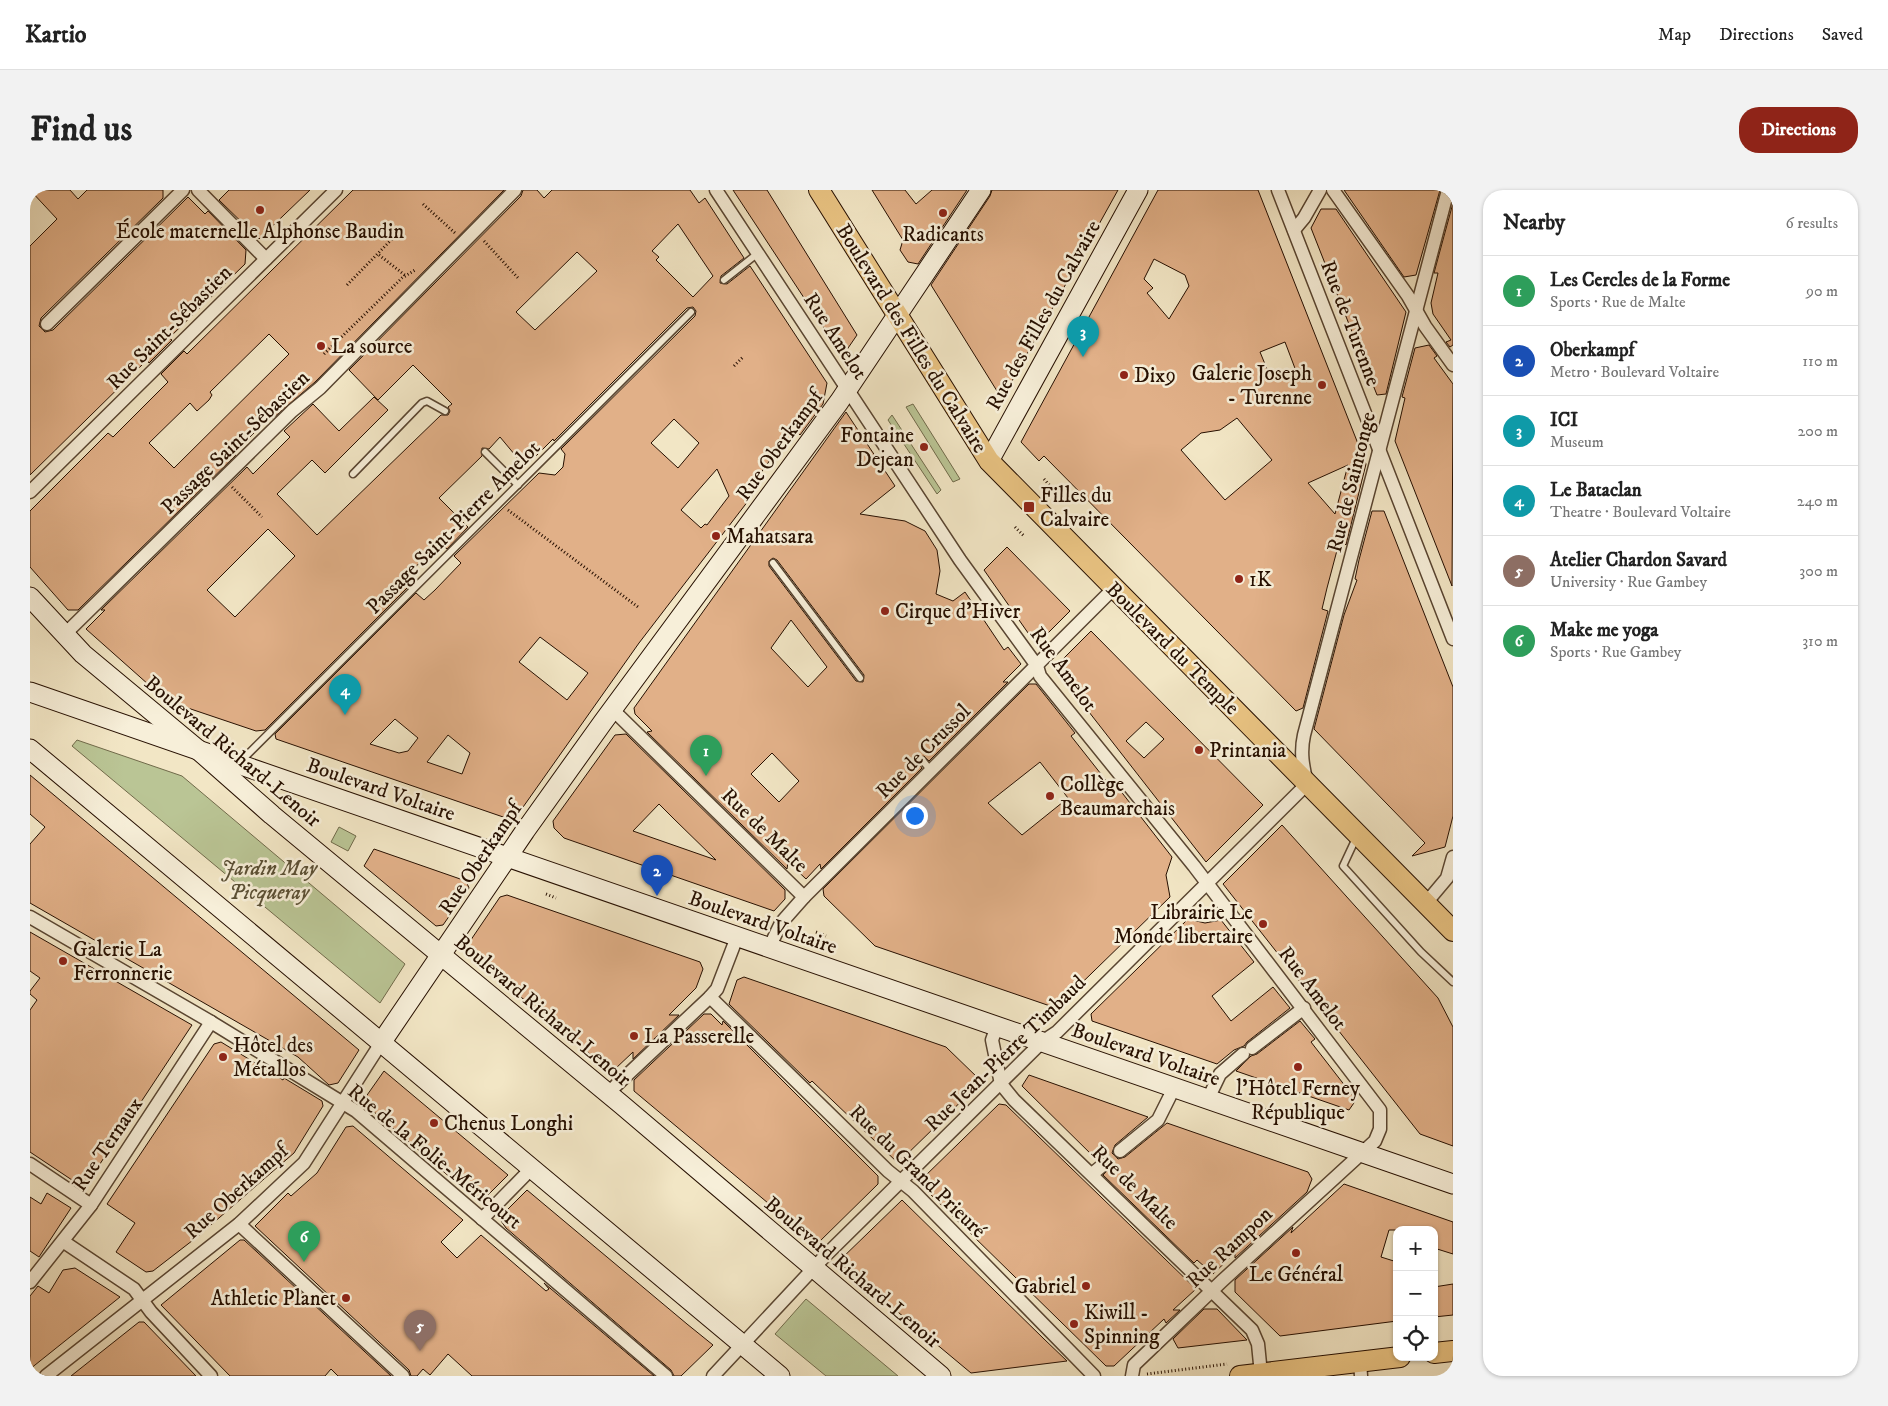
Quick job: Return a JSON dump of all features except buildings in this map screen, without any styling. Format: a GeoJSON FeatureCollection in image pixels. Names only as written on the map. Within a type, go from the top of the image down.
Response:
{"type":"FeatureCollection","features":[{"type":"Feature","properties":{"kind":"main road","name":"Boulevard des Filles du Calvaire"},"geometry":{"type":"LineString","coordinates":[[819,190],[988,461]]}},
{"type":"Feature","properties":{"kind":"main road","name":"Boulevard du Temple"},"geometry":{"type":"LineString","coordinates":[[988,461],[1453,931]]}},
{"type":"Feature","properties":{"kind":"main road"},"geometry":{"type":"LineString","coordinates":[[1438,1353],[1453,1351]]}},
{"type":"Feature","properties":{"kind":"main road"},"geometry":{"type":"LineString","coordinates":[[1238,1370],[1261,1374],[1361,1369],[1393,1359]]}},
{"type":"Feature","properties":{"kind":"street"},"geometry":{"type":"LineString","coordinates":[[47,324],[183,190]]}},
{"type":"Feature","properties":{"kind":"street"},"geometry":{"type":"LineString","coordinates":[[198,190],[266,259]]}},
{"type":"Feature","properties":{"kind":"street","name":"Rue Saint-Sébastien"},"geometry":{"type":"LineString","coordinates":[[30,492],[336,190]]}},
{"type":"Feature","properties":{"kind":"street","name":"Passage Saint-Sébastien"},"geometry":{"type":"LineString","coordinates":[[64,635],[292,411],[326,381],[515,190]]}},
{"type":"Feature","properties":{"kind":"street","name":"Rue Amelot"},"geometry":{"type":"LineString","coordinates":[[716,190],[960,560],[1037,666],[1040,676],[1206,882],[1380,1110],[1380,1129],[1375,1141],[1361,1153]]}},
{"type":"Feature","properties":{"kind":"street","name":"Rue Oberkampf"},"geometry":{"type":"LineString","coordinates":[[46,1376],[239,1224],[304,1163],[440,954],[612,709],[848,388],[981,190]]}},
{"type":"Feature","properties":{"kind":"street","name":"Rue des Filles du Calvaire"},"geometry":{"type":"LineString","coordinates":[[988,461],[1138,190]]}},
{"type":"Feature","properties":{"kind":"street","name":"Rue de Turenne"},"geometry":{"type":"LineString","coordinates":[[1278,190],[1453,639]]}},
{"type":"Feature","properties":{"kind":"street"},"geometry":{"type":"LineString","coordinates":[[1294,230],[1304,218],[1320,190]]}},
{"type":"Feature","properties":{"kind":"street"},"geometry":{"type":"LineString","coordinates":[[1333,190],[1453,365]]}},
{"type":"Feature","properties":{"kind":"street","name":"Rue de Saintonge"},"geometry":{"type":"LineString","coordinates":[[1307,784],[1301,749],[1448,190]]}},
{"type":"Feature","properties":{"kind":"street","name":"Rue de Crussol"},"geometry":{"type":"LineString","coordinates":[[769,948],[781,923],[927,766],[1037,666],[1113,589]]}},
{"type":"Feature","properties":{"kind":"street","name":"Boulevard Richard-Lenoir"},"geometry":{"type":"LineString","coordinates":[[30,597],[83,654],[196,748],[272,815],[608,1093],[810,1272],[941,1376]]}},
{"type":"Feature","properties":{"kind":"street","name":"Boulevard Voltaire"},"geometry":{"type":"LineString","coordinates":[[30,692],[1453,1184]]}},
{"type":"Feature","properties":{"kind":"street","name":"Rue de Malte"},"geometry":{"type":"LineString","coordinates":[[612,709],[804,897]]}},
{"type":"Feature","properties":{"kind":"street"},"geometry":{"type":"LineString","coordinates":[[30,749],[780,1376]]}},
{"type":"Feature","properties":{"kind":"street","name":"Rue Jean-Pierre Timbaud"},"geometry":{"type":"LineString","coordinates":[[713,1376],[810,1272],[901,1181],[1042,1042],[1057,1032],[1206,882],[1307,784]]}},
{"type":"Feature","properties":{"kind":"street"},"geometry":{"type":"LineString","coordinates":[[1426,903],[1447,878],[1453,857]]}},
{"type":"Feature","properties":{"kind":"street","name":"Rue de la Folie-Méricourt"},"geometry":{"type":"LineString","coordinates":[[30,917],[211,1022],[356,1111],[666,1376]]}},
{"type":"Feature","properties":{"kind":"street"},"geometry":{"type":"LineString","coordinates":[[608,1093],[717,989],[737,937]]}},
{"type":"Feature","properties":{"kind":"street","name":"Rue du Grand Prieuré"},"geometry":{"type":"LineString","coordinates":[[710,997],[901,1181],[1094,1376]]}},
{"type":"Feature","properties":{"kind":"street"},"geometry":{"type":"LineString","coordinates":[[1208,1099],[1220,1074],[1304,1008]]}},
{"type":"Feature","properties":{"kind":"street","name":"Rue Ternaux"},"geometry":{"type":"LineString","coordinates":[[32,1275],[64,1242],[91,1205],[211,1022]]}},
{"type":"Feature","properties":{"kind":"street","name":"Rue de Malte"},"geometry":{"type":"LineString","coordinates":[[997,1026],[992,1040],[1001,1084],[1014,1100],[1213,1290],[1256,1337],[1261,1374]]}},
{"type":"Feature","properties":{"kind":"street"},"geometry":{"type":"LineString","coordinates":[[1120,1151],[1158,1120],[1174,1088]]}},
{"type":"Feature","properties":{"kind":"street","name":"Rue Rampon"},"geometry":{"type":"LineString","coordinates":[[1132,1376],[1134,1365],[1361,1153]]}},
{"type":"Feature","properties":{"kind":"street"},"geometry":{"type":"LineString","coordinates":[[30,1164],[91,1205]]}},
{"type":"Feature","properties":{"kind":"street"},"geometry":{"type":"LineString","coordinates":[[1092,1174],[1103,1165]]}},
{"type":"Feature","properties":{"kind":"street"},"geometry":{"type":"LineString","coordinates":[[482,1218],[531,1169]]}},
{"type":"Feature","properties":{"kind":"street"},"geometry":{"type":"LineString","coordinates":[[239,1224],[403,1376]]}},
{"type":"Feature","properties":{"kind":"street"},"geometry":{"type":"LineString","coordinates":[[64,1242],[134,1289],[211,1376]]}},
{"type":"Feature","properties":{"kind":"lane"},"geometry":{"type":"LineString","coordinates":[[724,280],[757,254]]}},
{"type":"Feature","properties":{"kind":"lane","name":"Passage Saint-Pierre Amelot"},"geometry":{"type":"LineString","coordinates":[[239,764],[691,312]]}},
{"type":"Feature","properties":{"kind":"lane"},"geometry":{"type":"LineString","coordinates":[[353,474],[422,403],[427,401],[445,411]]}},
{"type":"Feature","properties":{"kind":"lane"},"geometry":{"type":"LineString","coordinates":[[485,452],[518,485]]}},
{"type":"Feature","properties":{"kind":"lane"},"geometry":{"type":"LineString","coordinates":[[773,563],[860,678]]}},
{"type":"Feature","properties":{"kind":"lane"},"geometry":{"type":"LineString","coordinates":[[1357,835],[1343,866],[1422,952],[1453,982]]}},
{"type":"Feature","properties":{"kind":"path"},"geometry":{"type":"LineString","coordinates":[[423,204],[464,242]]}},
{"type":"Feature","properties":{"kind":"path"},"geometry":{"type":"LineString","coordinates":[[475,232],[519,279]]}},
{"type":"Feature","properties":{"kind":"path"},"geometry":{"type":"LineString","coordinates":[[347,285],[379,255],[398,233]]}},
{"type":"Feature","properties":{"kind":"path"},"geometry":{"type":"LineString","coordinates":[[379,255],[406,276]]}},
{"type":"Feature","properties":{"kind":"path"},"geometry":{"type":"LineString","coordinates":[[324,354],[406,276],[419,267]]}},
{"type":"Feature","properties":{"kind":"path"},"geometry":{"type":"LineString","coordinates":[[734,366],[743,357]]}},
{"type":"Feature","properties":{"kind":"path"},"geometry":{"type":"LineString","coordinates":[[1044,479],[1051,487]]}},
{"type":"Feature","properties":{"kind":"path"},"geometry":{"type":"LineString","coordinates":[[228,483],[262,518]]}},
{"type":"Feature","properties":{"kind":"path"},"geometry":{"type":"LineString","coordinates":[[504,506],[638,606]]}},
{"type":"Feature","properties":{"kind":"path"},"geometry":{"type":"LineString","coordinates":[[1015,527],[1024,536]]}},
{"type":"Feature","properties":{"kind":"path"},"geometry":{"type":"LineString","coordinates":[[546,894],[556,898]]}},
{"type":"Feature","properties":{"kind":"path"},"geometry":{"type":"LineString","coordinates":[[816,932],[826,936]]}},
{"type":"Feature","properties":{"kind":"path"},"geometry":{"type":"LineString","coordinates":[[1151,1373],[1238,1370]]}},
{"type":"Feature","properties":{"kind":"green space"},"geometry":{"type":"Polygon","coordinates":[[[913,404],[960,479],[953,482],[906,407],[913,404]]]}},
{"type":"Feature","properties":{"kind":"green space"},"geometry":{"type":"Polygon","coordinates":[[[892,415],[941,490],[937,494],[888,420],[892,415]]]}},
{"type":"Feature","properties":{"kind":"green space","name":"Jardin May Picqueray"},"geometry":{"type":"Polygon","coordinates":[[[77,740],[182,776],[405,964],[380,1003],[72,746],[77,740]]]}},
{"type":"Feature","properties":{"kind":"green space"},"geometry":{"type":"Polygon","coordinates":[[[339,827],[356,836],[348,851],[331,842],[339,827]]]}},
{"type":"Feature","properties":{"kind":"green space"},"geometry":{"type":"Polygon","coordinates":[[[806,1299],[898,1376],[826,1376],[775,1334],[806,1299]]]}},
{"type":"Feature","properties":{"kind":"tunnel"},"geometry":{"type":"LineString","coordinates":[[1103,1165],[1120,1151]]}},
{"type":"Feature","properties":{"kind":"place","name":"École maternelle Alphonse Baudin"},"geometry":{"type":"Point","coordinates":[260,210]}},
{"type":"Feature","properties":{"kind":"place","name":"Radicants"},"geometry":{"type":"Point","coordinates":[943,213]}},
{"type":"Feature","properties":{"kind":"place","name":"La source"},"geometry":{"type":"Point","coordinates":[321,346]}},
{"type":"Feature","properties":{"kind":"place","name":"ICI"},"geometry":{"type":"Point","coordinates":[1083,357]}},
{"type":"Feature","properties":{"kind":"place","name":"Dix9"},"geometry":{"type":"Point","coordinates":[1124,375]}},
{"type":"Feature","properties":{"kind":"place","name":"Galerie Joseph - Turenne"},"geometry":{"type":"Point","coordinates":[1322,385]}},
{"type":"Feature","properties":{"kind":"place","name":"Fontaine Dejean"},"geometry":{"type":"Point","coordinates":[924,447]}},
{"type":"Feature","properties":{"kind":"place","name":"Filles du Calvaire"},"geometry":{"type":"Point","coordinates":[1029,507]}},
{"type":"Feature","properties":{"kind":"place","name":"Mahatsara"},"geometry":{"type":"Point","coordinates":[716,536]}},
{"type":"Feature","properties":{"kind":"place","name":"1K"},"geometry":{"type":"Point","coordinates":[1239,579]}},
{"type":"Feature","properties":{"kind":"place","name":"Cirque d'Hiver"},"geometry":{"type":"Point","coordinates":[885,611]}},
{"type":"Feature","properties":{"kind":"place","name":"Le Bataclan"},"geometry":{"type":"Point","coordinates":[345,715]}},
{"type":"Feature","properties":{"kind":"place","name":"Printania"},"geometry":{"type":"Point","coordinates":[1199,750]}},
{"type":"Feature","properties":{"kind":"place","name":"Les Cercles de la Forme"},"geometry":{"type":"Point","coordinates":[706,776]}},
{"type":"Feature","properties":{"kind":"place","name":"Collège Beaumarchais"},"geometry":{"type":"Point","coordinates":[1050,796]}},
{"type":"Feature","properties":{"kind":"place","name":"Oberkampf"},"geometry":{"type":"Point","coordinates":[657,896]}},
{"type":"Feature","properties":{"kind":"place","name":"Librairie Le Monde libertaire"},"geometry":{"type":"Point","coordinates":[1263,924]}},
{"type":"Feature","properties":{"kind":"place","name":"Galerie La Ferronnerie"},"geometry":{"type":"Point","coordinates":[63,961]}},
{"type":"Feature","properties":{"kind":"place","name":"La Passerelle"},"geometry":{"type":"Point","coordinates":[634,1036]}},
{"type":"Feature","properties":{"kind":"place","name":"Hôtel des Métallos"},"geometry":{"type":"Point","coordinates":[223,1057]}},
{"type":"Feature","properties":{"kind":"place","name":"l'Hôtel Ferney République"},"geometry":{"type":"Point","coordinates":[1298,1067]}},
{"type":"Feature","properties":{"kind":"place","name":"Chenus Longhi"},"geometry":{"type":"Point","coordinates":[434,1123]}},
{"type":"Feature","properties":{"kind":"place","name":"Le Général"},"geometry":{"type":"Point","coordinates":[1296,1253]}},
{"type":"Feature","properties":{"kind":"place","name":"Make me yoga"},"geometry":{"type":"Point","coordinates":[304,1262]}},
{"type":"Feature","properties":{"kind":"place","name":"Gabriel"},"geometry":{"type":"Point","coordinates":[1086,1286]}},
{"type":"Feature","properties":{"kind":"place","name":"Athletic Planet"},"geometry":{"type":"Point","coordinates":[346,1298]}},
{"type":"Feature","properties":{"kind":"place","name":"Kiwill - Spinning"},"geometry":{"type":"Point","coordinates":[1074,1324]}},
{"type":"Feature","properties":{"kind":"place","name":"Atelier Chardon Savard"},"geometry":{"type":"Point","coordinates":[420,1351]}}]}
